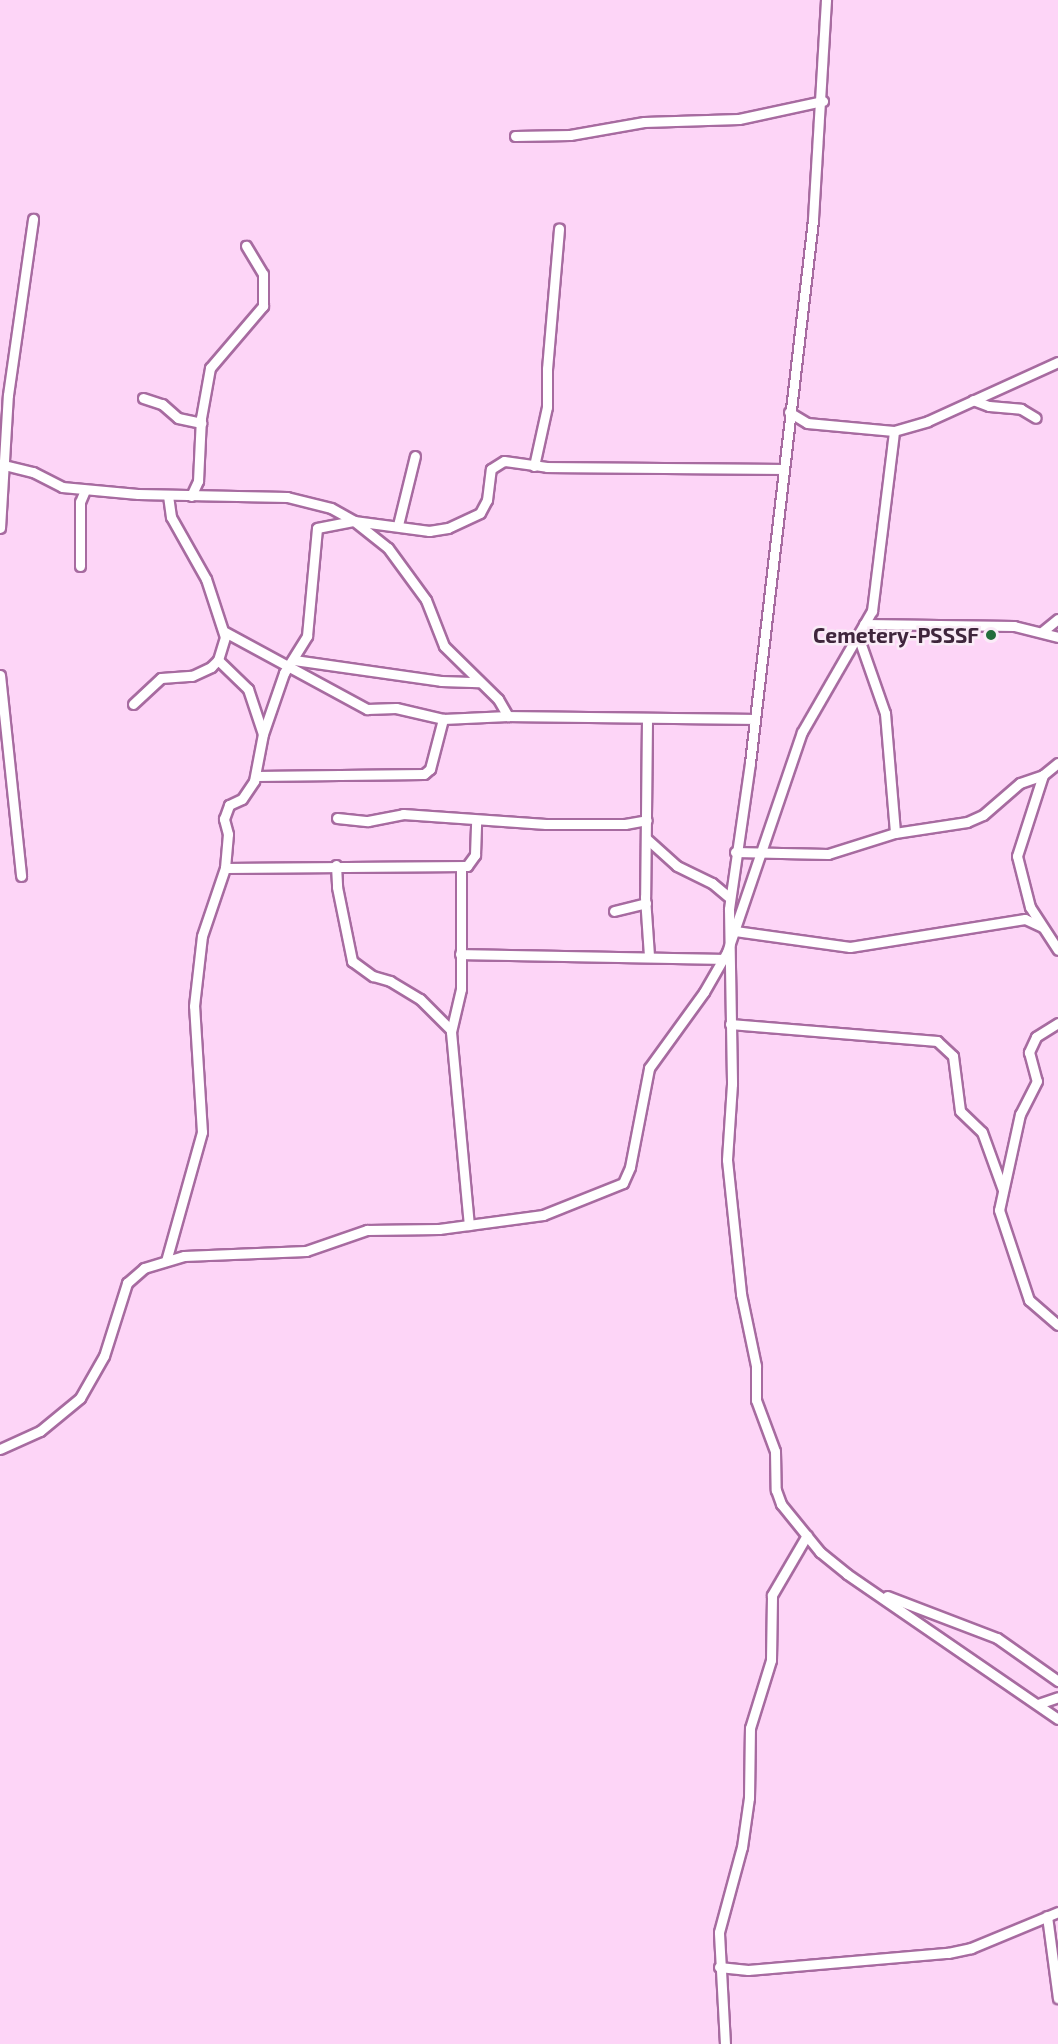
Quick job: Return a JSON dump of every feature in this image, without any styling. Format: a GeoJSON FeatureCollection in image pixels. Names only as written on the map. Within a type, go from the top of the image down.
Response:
{"type":"FeatureCollection","features":[{"type":"Feature","properties":{"kind":"street"},"geometry":{"type":"LineString","coordinates":[[826,0],[823,101],[807,282],[789,411],[754,719],[735,852],[725,956],[732,1084],[727,1160],[741,1294],[756,1366],[756,1400],[777,1461],[777,1497],[820,1552],[1058,1719]]}},
{"type":"Feature","properties":{"kind":"street"},"geometry":{"type":"LineString","coordinates":[[515,136],[588,133],[644,122],[739,119],[823,101]]}},
{"type":"Feature","properties":{"kind":"street"},"geometry":{"type":"LineString","coordinates":[[0,528],[1,464],[8,395],[33,219]]}},
{"type":"Feature","properties":{"kind":"street"},"geometry":{"type":"LineString","coordinates":[[534,466],[548,407],[546,369],[559,229]]}},
{"type":"Feature","properties":{"kind":"street"},"geometry":{"type":"LineString","coordinates":[[191,496],[198,481],[201,423],[210,368],[263,306],[263,274],[246,246]]}},
{"type":"Feature","properties":{"kind":"street"},"geometry":{"type":"LineString","coordinates":[[789,411],[807,423],[894,430],[928,421],[1058,362]]}},
{"type":"Feature","properties":{"kind":"street"},"geometry":{"type":"LineString","coordinates":[[143,398],[162,404],[178,418],[201,423]]}},
{"type":"Feature","properties":{"kind":"street"},"geometry":{"type":"LineString","coordinates":[[973,399],[989,406],[1021,409],[1036,418]]}},
{"type":"Feature","properties":{"kind":"street"},"geometry":{"type":"LineString","coordinates":[[0,1449],[40,1431],[80,1398],[104,1356],[128,1283],[135,1273],[184,1256],[306,1251],[367,1230],[469,1225],[543,1215],[623,1183],[630,1167],[649,1068],[704,992],[725,956],[762,854],[801,732],[858,636],[875,601],[894,430]]}},
{"type":"Feature","properties":{"kind":"street"},"geometry":{"type":"LineString","coordinates":[[398,525],[415,456]]}},
{"type":"Feature","properties":{"kind":"street"},"geometry":{"type":"LineString","coordinates":[[166,1261],[202,1132],[194,1006],[202,936],[225,868],[228,834],[224,819],[228,807],[242,799],[255,776],[263,734],[292,663],[307,636],[315,532],[321,525],[354,521],[434,531],[471,519],[487,500],[491,470],[504,461],[534,466],[782,470]]}},
{"type":"Feature","properties":{"kind":"street"},"geometry":{"type":"LineString","coordinates":[[1,464],[33,472],[62,487],[168,496],[287,497],[331,508],[354,521],[396,557],[426,600],[444,646],[478,682],[498,699],[508,716]]}},
{"type":"Feature","properties":{"kind":"street"},"geometry":{"type":"LineString","coordinates":[[80,566],[80,502],[85,490]]}},
{"type":"Feature","properties":{"kind":"street"},"geometry":{"type":"LineString","coordinates":[[133,704],[160,678],[192,676],[218,660],[225,632],[206,579],[171,517],[168,496]]}},
{"type":"Feature","properties":{"kind":"street"},"geometry":{"type":"LineString","coordinates":[[1043,631],[1058,619]]}},
{"type":"Feature","properties":{"kind":"street"},"geometry":{"type":"LineString","coordinates":[[864,624],[941,623],[1043,631],[1058,637]]}},
{"type":"Feature","properties":{"kind":"street"},"geometry":{"type":"LineString","coordinates":[[225,632],[292,663],[365,708],[396,708],[443,719],[508,716],[646,720],[754,719]]}},
{"type":"Feature","properties":{"kind":"street"},"geometry":{"type":"LineString","coordinates":[[858,636],[885,713],[895,833]]}},
{"type":"Feature","properties":{"kind":"street"},"geometry":{"type":"LineString","coordinates":[[218,660],[249,689],[263,734]]}},
{"type":"Feature","properties":{"kind":"street"},"geometry":{"type":"LineString","coordinates":[[292,663],[441,681],[478,682]]}},
{"type":"Feature","properties":{"kind":"street"},"geometry":{"type":"LineString","coordinates":[[0,675],[21,876]]}},
{"type":"Feature","properties":{"kind":"street"},"geometry":{"type":"LineString","coordinates":[[255,776],[424,774],[430,769],[443,719]]}},
{"type":"Feature","properties":{"kind":"street"},"geometry":{"type":"LineString","coordinates":[[646,720],[646,903],[649,956]]}},
{"type":"Feature","properties":{"kind":"street"},"geometry":{"type":"LineString","coordinates":[[735,852],[828,854],[895,833],[977,818],[1020,783],[1043,775],[1058,763]]}},
{"type":"Feature","properties":{"kind":"street"},"geometry":{"type":"LineString","coordinates":[[1043,775],[1017,854],[1030,907],[1058,950]]}},
{"type":"Feature","properties":{"kind":"street"},"geometry":{"type":"LineString","coordinates":[[337,818],[368,821],[403,814],[476,820],[625,824],[646,820]]}},
{"type":"Feature","properties":{"kind":"street"},"geometry":{"type":"LineString","coordinates":[[225,868],[336,865],[461,867],[473,863],[476,820]]}},
{"type":"Feature","properties":{"kind":"street"},"geometry":{"type":"LineString","coordinates":[[647,839],[677,866],[712,883],[730,898]]}},
{"type":"Feature","properties":{"kind":"street"},"geometry":{"type":"LineString","coordinates":[[336,865],[352,961],[373,976],[390,981],[420,999],[451,1030]]}},
{"type":"Feature","properties":{"kind":"street"},"geometry":{"type":"LineString","coordinates":[[461,867],[460,999],[451,1030],[469,1225]]}},
{"type":"Feature","properties":{"kind":"street"},"geometry":{"type":"LineString","coordinates":[[614,911],[646,903]]}},
{"type":"Feature","properties":{"kind":"street"},"geometry":{"type":"LineString","coordinates":[[735,931],[850,946],[1025,919],[1042,927]]}},
{"type":"Feature","properties":{"kind":"street"},"geometry":{"type":"LineString","coordinates":[[460,954],[725,956]]}},
{"type":"Feature","properties":{"kind":"street"},"geometry":{"type":"LineString","coordinates":[[1058,1023],[1036,1037],[1029,1052],[1037,1081],[1020,1114],[999,1210],[1023,1287],[1034,1308],[1058,1325]]}},
{"type":"Feature","properties":{"kind":"street"},"geometry":{"type":"LineString","coordinates":[[730,1024],[937,1041],[953,1056],[960,1111],[982,1132],[1003,1190]]}},
{"type":"Feature","properties":{"kind":"street"},"geometry":{"type":"LineString","coordinates":[[725,2044],[719,1967],[719,1932],[742,1847],[748,1798],[750,1728],[771,1660],[772,1595],[807,1535]]}},
{"type":"Feature","properties":{"kind":"street"},"geometry":{"type":"LineString","coordinates":[[874,1592],[997,1638],[1058,1681]]}},
{"type":"Feature","properties":{"kind":"street"},"geometry":{"type":"LineString","coordinates":[[1038,1704],[1058,1697]]}},
{"type":"Feature","properties":{"kind":"street"},"geometry":{"type":"LineString","coordinates":[[719,1967],[748,1970],[938,1954],[970,1948],[1058,1912]]}},
{"type":"Feature","properties":{"kind":"street"},"geometry":{"type":"LineString","coordinates":[[1047,1916],[1058,1998]]}},
{"type":"Feature","properties":{"kind":"place","name":"Cemetery-PSSSF"},"geometry":{"type":"Point","coordinates":[991,635]}}]}
